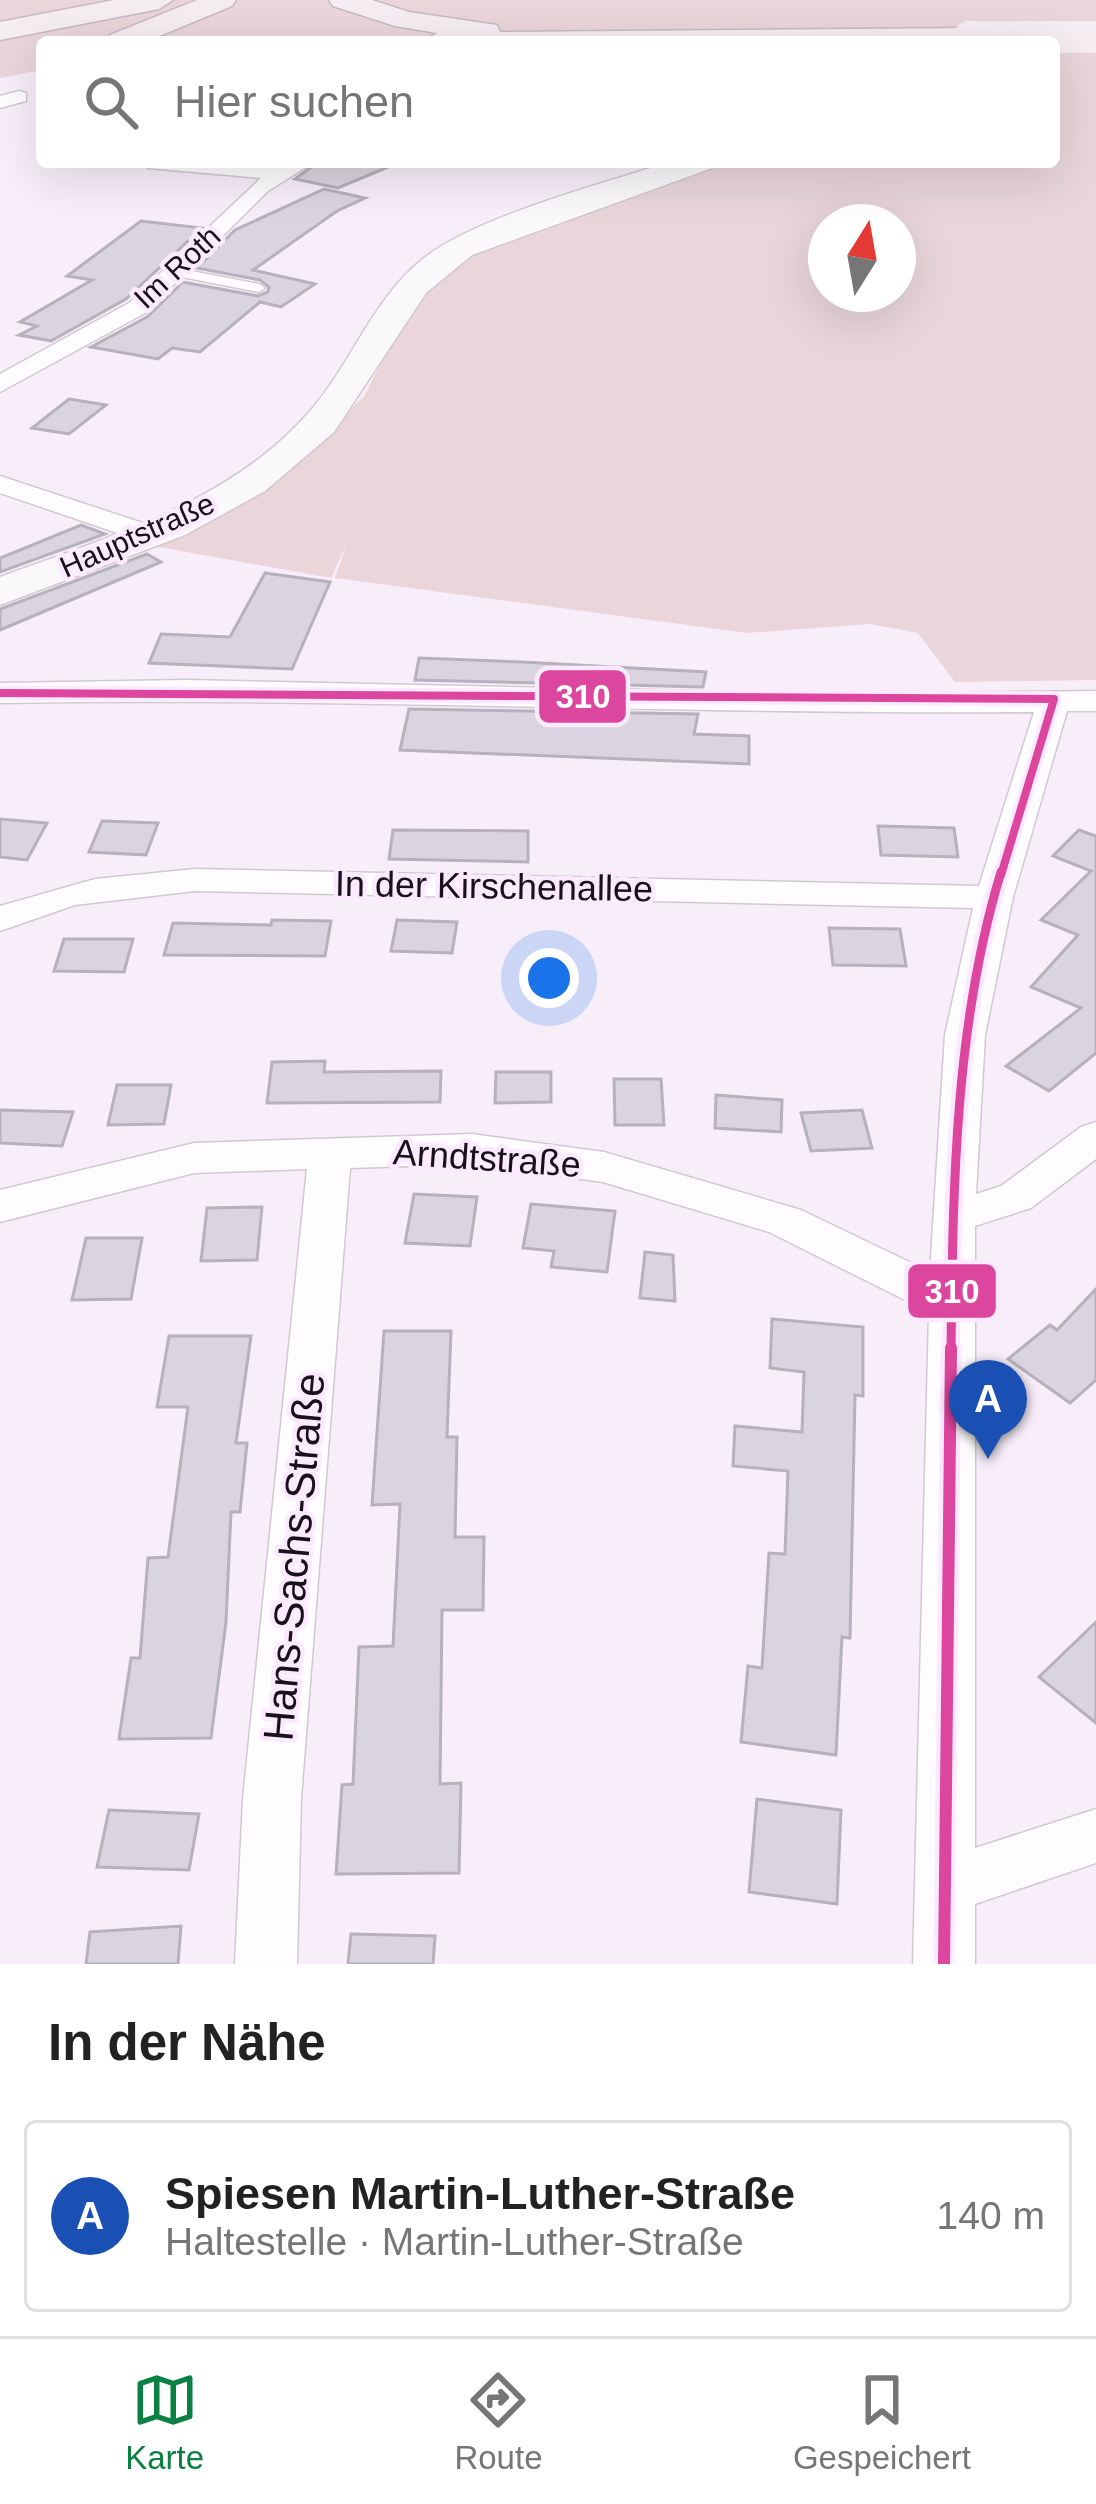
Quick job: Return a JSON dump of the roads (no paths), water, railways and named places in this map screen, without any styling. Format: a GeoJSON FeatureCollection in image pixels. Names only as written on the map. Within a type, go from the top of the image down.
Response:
{"type":"FeatureCollection","features":[{"type":"Feature","properties":{"kind":"highway"},"geometry":{"type":"LineString","coordinates":[[0,31],[160,0]]}},
{"type":"Feature","properties":{"kind":"highway"},"geometry":{"type":"LineString","coordinates":[[133,36],[222,0]]}},
{"type":"Feature","properties":{"kind":"highway"},"geometry":{"type":"LineString","coordinates":[[343,0],[405,20],[452,27],[608,36]]}},
{"type":"Feature","properties":{"kind":"highway"},"geometry":{"type":"LineString","coordinates":[[1060,40],[1096,41]]}},
{"type":"Feature","properties":{"kind":"highway"},"geometry":{"type":"LineString","coordinates":[[1060,43],[1096,41]]}},
{"type":"Feature","properties":{"kind":"street"},"geometry":{"type":"LineString","coordinates":[[1060,40],[1096,25]]}},
{"type":"Feature","properties":{"kind":"street","name":"Im Roth"},"geometry":{"type":"LineString","coordinates":[[0,384],[137,308],[261,187],[293,168]]}},
{"type":"Feature","properties":{"kind":"street","name":"Hauptstraße"},"geometry":{"type":"LineString","coordinates":[[0,592],[151,535],[269,470],[346,394],[401,295],[460,248],[682,168]]}},
{"type":"Feature","properties":{"kind":"street"},"geometry":{"type":"LineString","coordinates":[[0,484],[151,535]]}},
{"type":"Feature","properties":{"kind":"street"},"geometry":{"type":"LineString","coordinates":[[0,693],[186,690],[808,704],[1075,700],[994,897],[964,1035],[953,1217],[944,1964]]}},
{"type":"Feature","properties":{"kind":"street","name":"In der Kirschenallee"},"geometry":{"type":"LineString","coordinates":[[0,920],[36,902],[98,889],[194,880],[994,897]]}},
{"type":"Feature","properties":{"kind":"street"},"geometry":{"type":"LineString","coordinates":[[953,1217],[1016,1197],[1052,1175],[1096,1137]]}},
{"type":"Feature","properties":{"kind":"street","name":"Arndtstraße"},"geometry":{"type":"LineString","coordinates":[[0,1206],[194,1159],[330,1150],[472,1149],[604,1167],[785,1221],[953,1304]]}},
{"type":"Feature","properties":{"kind":"street","name":"Hans-Sachs-Straße"},"geometry":{"type":"LineString","coordinates":[[266,1964],[272,1799],[330,1150]]}},
{"type":"Feature","properties":{"kind":"street"},"geometry":{"type":"LineString","coordinates":[[943,1886],[1096,1836]]}},
{"type":"Feature","properties":{"kind":"lane"},"geometry":{"type":"LineString","coordinates":[[176,272],[259,288]]}},
{"type":"Feature","properties":{"kind":"place","name":"Spiesen Martin-Luther-Straße"},"geometry":{"type":"Point","coordinates":[988,1459]}}]}
